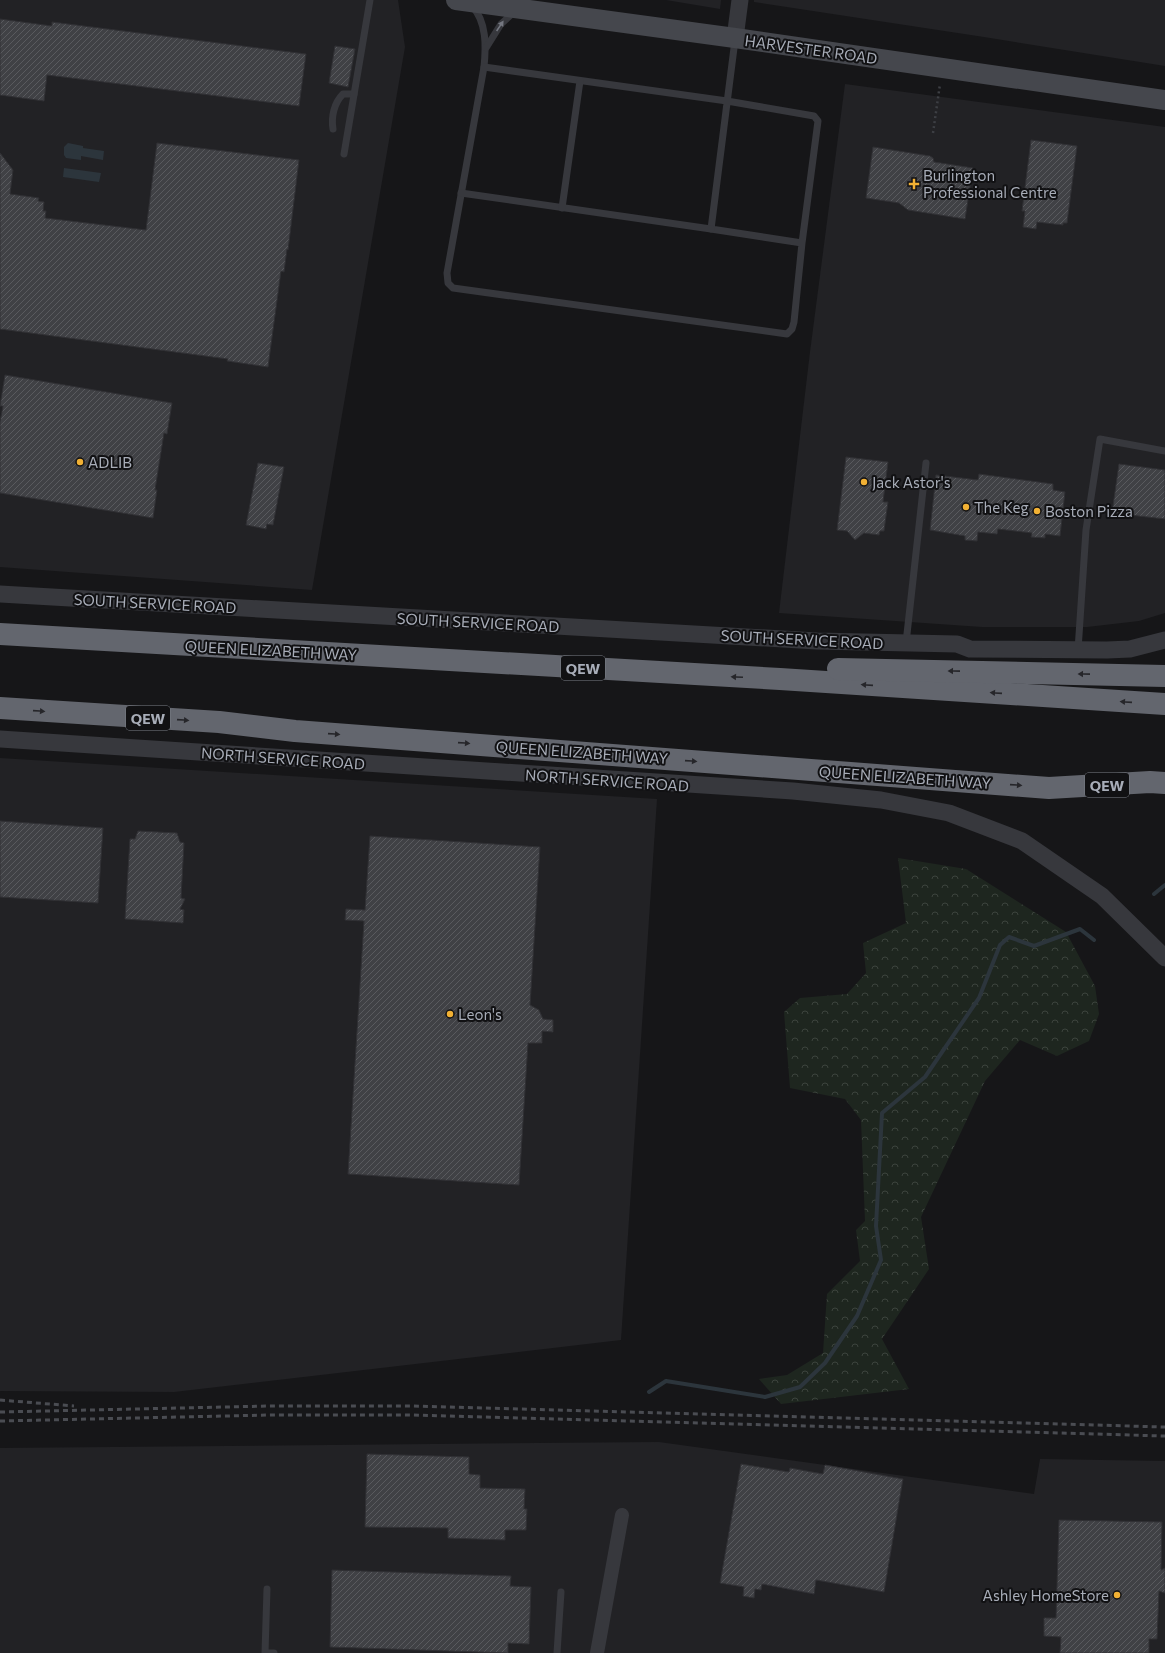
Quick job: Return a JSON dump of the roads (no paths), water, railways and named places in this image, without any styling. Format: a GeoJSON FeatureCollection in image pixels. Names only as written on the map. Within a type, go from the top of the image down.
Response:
{"type":"FeatureCollection","features":[{"type":"Feature","properties":{"kind":"highway","name":"QUEEN ELIZABETH WAY"},"geometry":{"type":"LineString","coordinates":[[0,634],[780,679],[1165,704]]}},
{"type":"Feature","properties":{"kind":"highway"},"geometry":{"type":"LineString","coordinates":[[780,679],[838,669],[1165,676]]}},
{"type":"Feature","properties":{"kind":"highway","name":"QUEEN ELIZABETH WAY"},"geometry":{"type":"LineString","coordinates":[[0,708],[219,722],[295,731],[1049,788],[1150,782],[1165,783]]}},
{"type":"Feature","properties":{"kind":"highway"},"geometry":{"type":"LineString","coordinates":[[1049,788],[1165,798]]}},
{"type":"Feature","properties":{"kind":"main road","name":"HARVESTER ROAD"},"geometry":{"type":"LineString","coordinates":[[462,1],[735,38],[1165,100]]}},
{"type":"Feature","properties":{"kind":"street"},"geometry":{"type":"LineString","coordinates":[[735,38],[740,0]]}},
{"type":"Feature","properties":{"kind":"street","name":"SOUTH SERVICE ROAD"},"geometry":{"type":"LineString","coordinates":[[0,594],[817,641],[957,644],[970,649],[1078,645],[1133,637],[1165,629]]}},
{"type":"Feature","properties":{"kind":"street","name":"SOUTH SERVICE ROAD"},"geometry":{"type":"LineString","coordinates":[[1078,645],[1130,649],[1165,640]]}},
{"type":"Feature","properties":{"kind":"street","name":"NORTH SERVICE ROAD"},"geometry":{"type":"LineString","coordinates":[[0,739],[793,792],[881,800],[949,813],[1022,842],[1102,896],[1165,958]]}},
{"type":"Feature","properties":{"kind":"street"},"geometry":{"type":"LineString","coordinates":[[597,1653],[622,1515]]}},
{"type":"Feature","properties":{"kind":"lane"},"geometry":{"type":"LineString","coordinates":[[344,154],[370,0]]}},
{"type":"Feature","properties":{"kind":"lane"},"geometry":{"type":"LineString","coordinates":[[462,1],[475,10],[480,19],[486,48],[484,67],[447,273],[448,283],[452,288],[786,334],[792,329],[818,121],[814,116],[727,101],[484,67]]}},
{"type":"Feature","properties":{"kind":"lane"},"geometry":{"type":"LineString","coordinates":[[486,48],[501,24],[518,8]]}},
{"type":"Feature","properties":{"kind":"lane"},"geometry":{"type":"LineString","coordinates":[[711,228],[735,38]]}},
{"type":"Feature","properties":{"kind":"lane"},"geometry":{"type":"LineString","coordinates":[[562,208],[580,81]]}},
{"type":"Feature","properties":{"kind":"lane"},"geometry":{"type":"LineString","coordinates":[[333,129],[331,120],[338,99],[343,94],[354,94]]}},
{"type":"Feature","properties":{"kind":"lane"},"geometry":{"type":"LineString","coordinates":[[461,193],[711,228],[802,243]]}},
{"type":"Feature","properties":{"kind":"lane"},"geometry":{"type":"LineString","coordinates":[[1078,645],[1086,530],[1100,439],[1165,451]]}},
{"type":"Feature","properties":{"kind":"lane"},"geometry":{"type":"LineString","coordinates":[[906,643],[926,463]]}},
{"type":"Feature","properties":{"kind":"lane"},"geometry":{"type":"LineString","coordinates":[[267,1589],[265,1653],[274,1653]]}},
{"type":"Feature","properties":{"kind":"lane"},"geometry":{"type":"LineString","coordinates":[[557,1653],[561,1592]]}},
{"type":"Feature","properties":{"kind":"waterway"},"geometry":{"type":"LineString","coordinates":[[1154,894],[1165,885]]}},
{"type":"Feature","properties":{"kind":"waterway"},"geometry":{"type":"LineString","coordinates":[[649,1392],[666,1381],[765,1397],[800,1387],[825,1363],[857,1316],[881,1260],[876,1226],[882,1113],[925,1077],[979,998],[1000,945],[1009,937],[1034,946],[1080,929],[1094,940]]}},
{"type":"Feature","properties":{"kind":"railway"},"geometry":{"type":"LineString","coordinates":[[0,1400],[74,1406]]}},
{"type":"Feature","properties":{"kind":"railway"},"geometry":{"type":"LineString","coordinates":[[0,1412],[270,1406],[412,1406],[1165,1427]]}},
{"type":"Feature","properties":{"kind":"railway"},"geometry":{"type":"LineString","coordinates":[[0,1421],[271,1415],[413,1415],[1165,1436]]}},
{"type":"Feature","properties":{"kind":"place","name":"Burlington Professional Centre"},"geometry":{"type":"Point","coordinates":[914,184]}},
{"type":"Feature","properties":{"kind":"place","name":"ADLIB"},"geometry":{"type":"Point","coordinates":[80,462]}},
{"type":"Feature","properties":{"kind":"place","name":"Jack Astor's"},"geometry":{"type":"Point","coordinates":[864,482]}},
{"type":"Feature","properties":{"kind":"place","name":"The Keg"},"geometry":{"type":"Point","coordinates":[966,507]}},
{"type":"Feature","properties":{"kind":"place","name":"Boston Pizza"},"geometry":{"type":"Point","coordinates":[1037,511]}},
{"type":"Feature","properties":{"kind":"place","name":"Leon's"},"geometry":{"type":"Point","coordinates":[450,1014]}},
{"type":"Feature","properties":{"kind":"place","name":"Ashley HomeStore"},"geometry":{"type":"Point","coordinates":[1117,1595]}}]}
